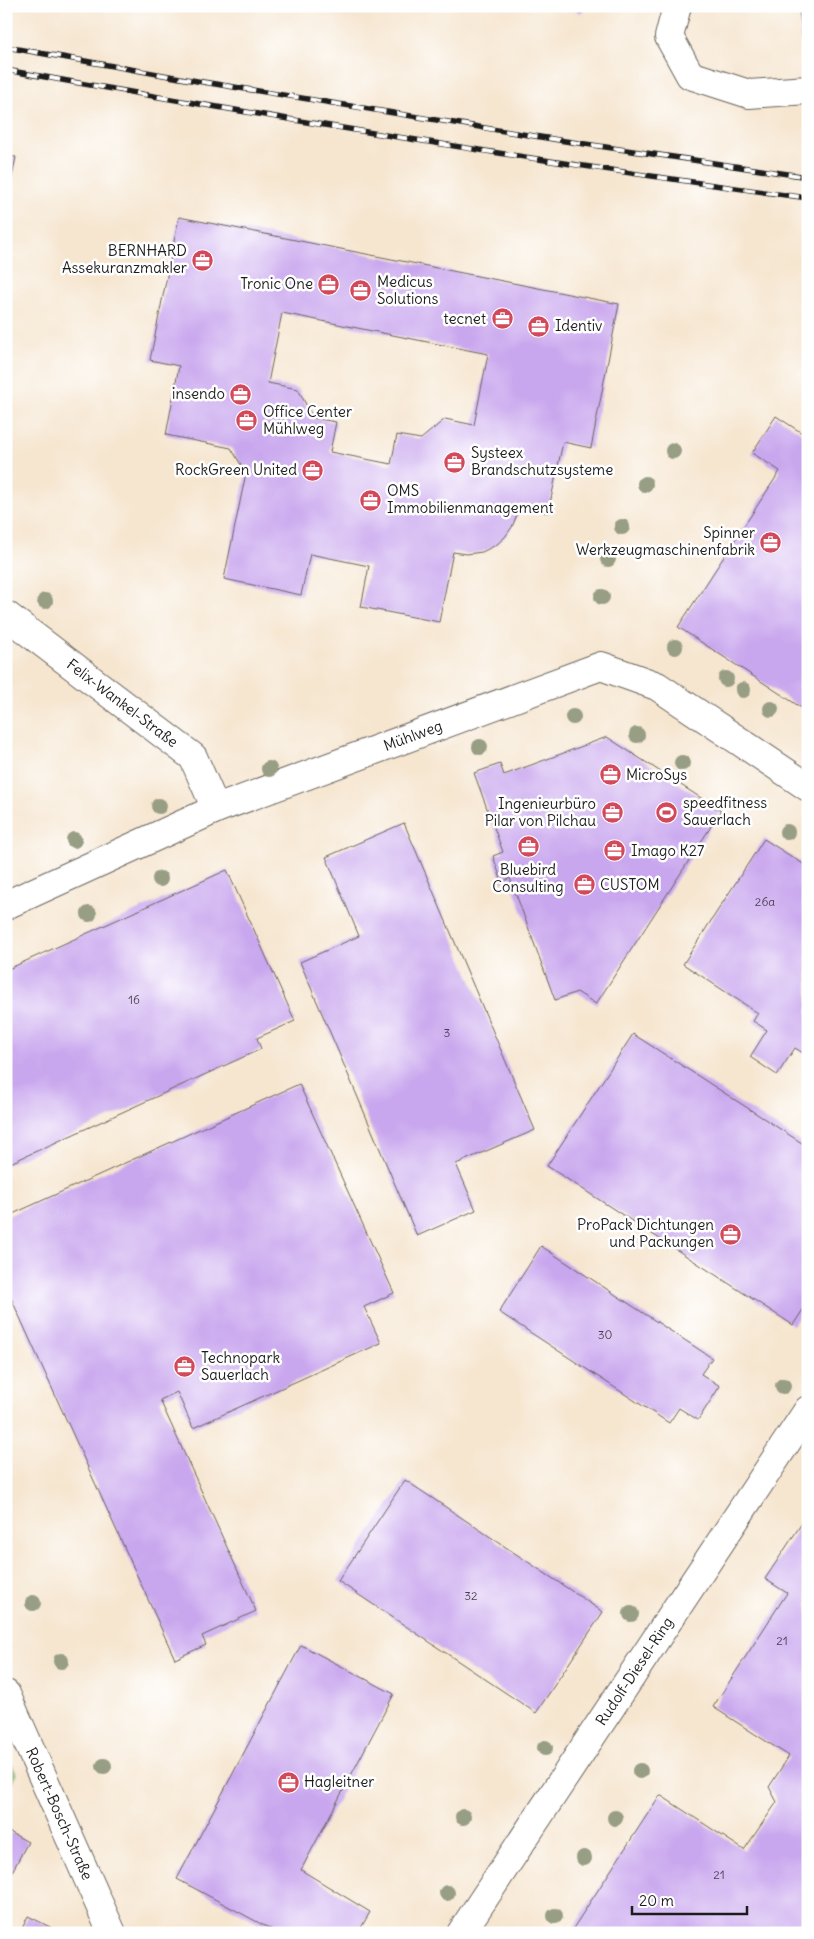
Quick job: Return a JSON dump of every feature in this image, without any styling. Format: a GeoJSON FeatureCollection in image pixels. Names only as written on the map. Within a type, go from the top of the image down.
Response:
{"type":"FeatureCollection","features":[{"type":"Feature","properties":{"kind":"street"},"geometry":{"type":"LineString","coordinates":[[676,6],[670,36],[690,76],[749,94],[808,90]]}},
{"type":"Feature","properties":{"kind":"street","name":"Felix-Wankel-Straße"},"geometry":{"type":"LineString","coordinates":[[6,615],[193,757],[216,809]]}},
{"type":"Feature","properties":{"kind":"street","name":"Mühlweg"},"geometry":{"type":"LineString","coordinates":[[6,905],[216,809],[601,666],[657,686],[808,787]]}},
{"type":"Feature","properties":{"kind":"street","name":"Rudolf-Diesel-Ring"},"geometry":{"type":"LineString","coordinates":[[461,1933],[808,1410]]}},
{"type":"Feature","properties":{"kind":"street","name":"Robert-Bosch-Straße"},"geometry":{"type":"LineString","coordinates":[[6,1694],[112,1933]]}},
{"type":"Feature","properties":{"kind":"green space"},"geometry":{"type":"Polygon","coordinates":[[[6,1752],[16,1774],[6,1792],[6,1752]]]}},
{"type":"Feature","properties":{"kind":"building"},"geometry":{"type":"Polygon","coordinates":[[[568,6],[585,6],[581,13],[568,6]]]}},
{"type":"Feature","properties":{"kind":"building"},"geometry":{"type":"Polygon","coordinates":[[[799,6],[808,6],[808,37],[802,38],[799,6]]]}},
{"type":"Feature","properties":{"kind":"building"},"geometry":{"type":"Polygon","coordinates":[[[6,156],[16,157],[7,202],[6,202],[6,156]]]}},
{"type":"Feature","properties":{"kind":"building","name":"Office Center Mühlweg"},"geometry":{"type":"Polygon","coordinates":[[[179,217],[619,304],[591,448],[563,442],[548,513],[518,507],[512,527],[496,545],[482,552],[467,554],[453,552],[439,622],[361,607],[369,566],[310,554],[301,595],[224,579],[246,473],[231,448],[166,435],[179,366],[150,360],[179,217]],[[282,313],[268,383],[298,389],[313,418],[336,422],[330,452],[391,464],[397,435],[421,439],[445,419],[474,425],[488,354],[282,313]]]}},
{"type":"Feature","properties":{"kind":"building","name":"Spinner Werkzeugmaschinenfabrik"},"geometry":{"type":"Polygon","coordinates":[[[776,416],[808,437],[808,712],[678,627],[780,471],[752,453],[776,416]]]}},
{"type":"Feature","properties":{"kind":"building"},"geometry":{"type":"Polygon","coordinates":[[[607,737],[721,811],[596,1004],[577,992],[555,1000],[510,878],[502,882],[493,856],[503,852],[474,773],[500,764],[504,775],[607,737]]]}},
{"type":"Feature","properties":{"kind":"building"},"geometry":{"type":"Polygon","coordinates":[[[404,823],[535,1130],[456,1164],[476,1210],[417,1236],[300,962],[359,936],[326,857],[404,823]]]}},
{"type":"Feature","properties":{"kind":"building"},"geometry":{"type":"Polygon","coordinates":[[[764,839],[808,867],[808,1056],[795,1048],[777,1075],[750,1057],[767,1030],[753,1021],[758,1013],[683,964],[764,839]]]}},
{"type":"Feature","properties":{"kind":"building"},"geometry":{"type":"Polygon","coordinates":[[[227,870],[295,1021],[257,1038],[261,1049],[6,1165],[6,970],[227,870]]]}},
{"type":"Feature","properties":{"kind":"building","name":"ProPack Dichtungen und Packungen"},"geometry":{"type":"Polygon","coordinates":[[[633,1034],[808,1147],[808,1302],[793,1325],[547,1166],[633,1034]]]}},
{"type":"Feature","properties":{"kind":"building","name":"Technopark Sauerlach"},"geometry":{"type":"Polygon","coordinates":[[[299,1084],[394,1293],[364,1307],[381,1343],[193,1428],[177,1392],[160,1400],[256,1611],[202,1636],[206,1645],[175,1659],[6,1287],[6,1217],[299,1084]]]}},
{"type":"Feature","properties":{"kind":"building"},"geometry":{"type":"Polygon","coordinates":[[[541,1246],[712,1358],[701,1374],[720,1386],[698,1420],[679,1408],[669,1423],[499,1312],[541,1246]]]}},
{"type":"Feature","properties":{"kind":"building"},"geometry":{"type":"Polygon","coordinates":[[[405,1480],[603,1612],[536,1713],[338,1581],[405,1480]]]}},
{"type":"Feature","properties":{"kind":"building"},"geometry":{"type":"Polygon","coordinates":[[[808,1514],[808,1933],[570,1933],[660,1795],[744,1850],[777,1802],[769,1787],[789,1756],[713,1707],[787,1593],[765,1579],[808,1514]]]}},
{"type":"Feature","properties":{"kind":"building","name":"Hagleitner"},"geometry":{"type":"Polygon","coordinates":[[[301,1645],[394,1694],[301,1870],[370,1912],[358,1933],[278,1933],[177,1879],[301,1645]]]}},
{"type":"Feature","properties":{"kind":"building"},"geometry":{"type":"Polygon","coordinates":[[[6,1830],[28,1842],[6,1883],[6,1830]]]}},
{"type":"Feature","properties":{"kind":"building"},"geometry":{"type":"Polygon","coordinates":[[[28,1916],[62,1933],[20,1933],[28,1916]]]}},
{"type":"Feature","properties":{"kind":"railway"},"geometry":{"type":"LineString","coordinates":[[6,47],[197,81],[565,141],[808,177]]}},
{"type":"Feature","properties":{"kind":"railway"},"geometry":{"type":"LineString","coordinates":[[6,70],[206,105],[607,170],[808,198]]}},
{"type":"Feature","properties":{"kind":"place","name":"BERNHARD Assekuranzmakler"},"geometry":{"type":"Point","coordinates":[203,260]}},
{"type":"Feature","properties":{"kind":"place","name":"Tronic One"},"geometry":{"type":"Point","coordinates":[329,284]}},
{"type":"Feature","properties":{"kind":"place","name":"Medicus Solutions"},"geometry":{"type":"Point","coordinates":[361,291]}},
{"type":"Feature","properties":{"kind":"place","name":"tecnet"},"geometry":{"type":"Point","coordinates":[502,319]}},
{"type":"Feature","properties":{"kind":"place","name":"Identiv"},"geometry":{"type":"Point","coordinates":[539,326]}},
{"type":"Feature","properties":{"kind":"place","name":"insendo"},"geometry":{"type":"Point","coordinates":[241,394]}},
{"type":"Feature","properties":{"kind":"place","name":"Office Center Mühlweg"},"geometry":{"type":"Point","coordinates":[247,421]}},
{"type":"Feature","properties":{"kind":"place","name":"Systeex Brandschutzsysteme"},"geometry":{"type":"Point","coordinates":[455,462]}},
{"type":"Feature","properties":{"kind":"place","name":"RockGreen United"},"geometry":{"type":"Point","coordinates":[313,470]}},
{"type":"Feature","properties":{"kind":"place","name":"OMS Immobilienmanagement"},"geometry":{"type":"Point","coordinates":[371,500]}},
{"type":"Feature","properties":{"kind":"place","name":"Spinner Werkzeugmaschinenfabrik"},"geometry":{"type":"Point","coordinates":[771,542]}},
{"type":"Feature","properties":{"kind":"place","name":"MicroSys"},"geometry":{"type":"Point","coordinates":[610,775]}},
{"type":"Feature","properties":{"kind":"place","name":"speedfitness Sauerlach"},"geometry":{"type":"Point","coordinates":[667,812]}},
{"type":"Feature","properties":{"kind":"place","name":"Ingenieurbüro Pilar von Pilchau"},"geometry":{"type":"Point","coordinates":[612,813]}},
{"type":"Feature","properties":{"kind":"place","name":"Bluebird Consulting"},"geometry":{"type":"Point","coordinates":[528,847]}},
{"type":"Feature","properties":{"kind":"place","name":"Imago K27"},"geometry":{"type":"Point","coordinates":[615,851]}},
{"type":"Feature","properties":{"kind":"place","name":"CUSTOM"},"geometry":{"type":"Point","coordinates":[584,885]}},
{"type":"Feature","properties":{"kind":"place","name":"ProPack Dichtungen und Packungen"},"geometry":{"type":"Point","coordinates":[730,1234]}},
{"type":"Feature","properties":{"kind":"place","name":"Technopark Sauerlach"},"geometry":{"type":"Point","coordinates":[185,1367]}},
{"type":"Feature","properties":{"kind":"place","name":"Hagleitner"},"geometry":{"type":"Point","coordinates":[288,1782]}}]}
